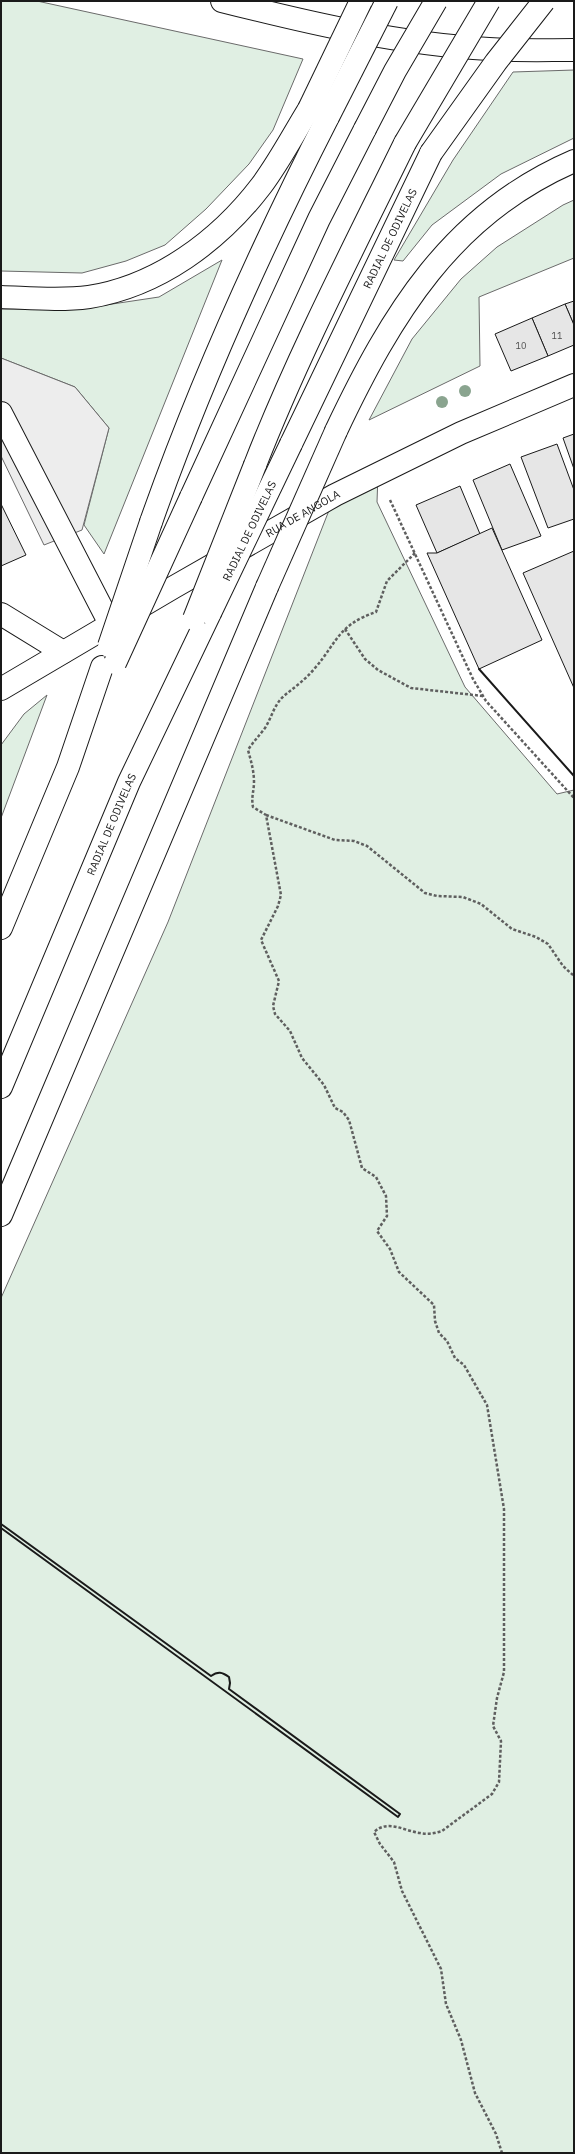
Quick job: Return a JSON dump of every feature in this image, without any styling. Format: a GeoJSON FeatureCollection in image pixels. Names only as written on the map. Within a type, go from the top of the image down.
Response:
{"type":"FeatureCollection","features":[{"type":"Feature","properties":{"kind":"main road"},"geometry":{"type":"LineString","coordinates":[[222,1],[334,27],[450,46],[529,50],[574,50]]}},
{"type":"Feature","properties":{"kind":"main road"},"geometry":{"type":"LineString","coordinates":[[109,665],[151,522],[214,359],[290,190],[361,1]]}},
{"type":"Feature","properties":{"kind":"main road"},"geometry":{"type":"LineString","coordinates":[[1,297],[49,299],[88,297],[125,288],[165,271],[192,254],[219,232],[240,210],[318,113],[387,1]]}},
{"type":"Feature","properties":{"kind":"main road"},"geometry":{"type":"LineString","coordinates":[[1,928],[109,665],[191,497],[338,178],[395,71],[436,1]]}},
{"type":"Feature","properties":{"kind":"main road"},"geometry":{"type":"LineString","coordinates":[[202,616],[268,430],[328,300],[405,143],[489,1]]}},
{"type":"Feature","properties":{"kind":"main road","name":"RADIAL DE ODIVELAS"},"geometry":{"type":"LineString","coordinates":[[1,1086],[129,782],[202,616],[291,444],[431,152],[496,62],[544,1]]}},
{"type":"Feature","properties":{"kind":"main road"},"geometry":{"type":"LineString","coordinates":[[529,50],[574,44]]}},
{"type":"Feature","properties":{"kind":"main road"},"geometry":{"type":"LineString","coordinates":[[1,1215],[267,587],[363,374],[392,323],[416,288],[441,257],[477,222],[511,195],[557,168],[574,161]]}},
{"type":"Feature","properties":{"kind":"main road","name":"RUA DE ANGOLA"},"geometry":{"type":"LineString","coordinates":[[1,689],[110,624],[335,495],[460,433],[574,386]]}},
{"type":"Feature","properties":{"kind":"main road"},"geometry":{"type":"LineString","coordinates":[[1,413],[110,624]]}},
{"type":"Feature","properties":{"kind":"main road"},"geometry":{"type":"LineString","coordinates":[[1,614],[63,652]]}},
{"type":"Feature","properties":{"kind":"path"},"geometry":{"type":"LineString","coordinates":[[378,474],[416,553],[473,679],[484,696],[574,798]]}},
{"type":"Feature","properties":{"kind":"path"},"geometry":{"type":"LineString","coordinates":[[416,553],[387,582],[376,612],[358,618],[345,629],[315,668],[292,691],[285,694],[274,708],[264,728],[248,750],[254,782],[251,798],[253,807],[266,815],[335,840],[354,841],[367,846],[425,893],[438,896],[463,897],[481,904],[512,929],[542,940],[552,949],[563,966],[574,976]]}},
{"type":"Feature","properties":{"kind":"path"},"geometry":{"type":"LineString","coordinates":[[345,629],[365,659],[378,670],[411,688],[484,696]]}},
{"type":"Feature","properties":{"kind":"path"},"geometry":{"type":"LineString","coordinates":[[266,815],[281,895],[278,906],[261,940],[279,980],[273,1006],[275,1014],[290,1031],[302,1058],[324,1085],[335,1108],[343,1112],[349,1120],[362,1168],[376,1177],[386,1196],[387,1216],[377,1231],[390,1249],[399,1272],[434,1305],[435,1321],[440,1333],[455,1358],[464,1365],[486,1404],[504,1509],[504,1672],[497,1698],[493,1726],[501,1741],[499,1782],[492,1794],[442,1831],[433,1834],[420,1833],[389,1825],[379,1828],[374,1832],[380,1844],[394,1862],[405,1897],[441,1969],[446,2004],[461,2040],[475,2093],[496,2134],[502,2153]]}},
{"type":"Feature","properties":{"kind":"green space"},"geometry":{"type":"Polygon","coordinates":[[[1,1],[37,1],[303,59],[273,130],[249,164],[206,209],[165,245],[126,261],[82,273],[1,271],[1,1]]]}},
{"type":"Feature","properties":{"kind":"green space"},"geometry":{"type":"Polygon","coordinates":[[[574,70],[574,138],[501,174],[432,225],[403,261],[394,260],[453,160],[513,72],[574,70]]]}},
{"type":"Feature","properties":{"kind":"green space"},"geometry":{"type":"Polygon","coordinates":[[[574,200],[574,258],[479,297],[480,366],[369,420],[412,339],[461,279],[497,247],[563,205],[574,200]]]}},
{"type":"Feature","properties":{"kind":"green space"},"geometry":{"type":"Polygon","coordinates":[[[222,260],[104,554],[84,525],[109,428],[75,387],[1,358],[1,309],[79,309],[159,297],[222,260]]]}},
{"type":"Feature","properties":{"kind":"green space"},"geometry":{"type":"Polygon","coordinates":[[[378,474],[377,502],[465,687],[557,794],[574,790],[574,2153],[1,2153],[1,1298],[168,922],[335,495],[378,474]]]}},
{"type":"Feature","properties":{"kind":"green space"},"geometry":{"type":"Polygon","coordinates":[[[47,695],[1,818],[1,745],[24,714],[47,695]]]}},
{"type":"Feature","properties":{"kind":"shaded area"},"geometry":{"type":"Polygon","coordinates":[[[1,358],[75,387],[109,428],[82,530],[44,545],[1,456],[1,358]]]}},
{"type":"Feature","properties":{"kind":"building"},"geometry":{"type":"Polygon","coordinates":[[[574,301],[574,325],[565,304],[574,301]]]}},
{"type":"Feature","properties":{"kind":"building"},"geometry":{"type":"Polygon","coordinates":[[[565,304],[574,325],[574,345],[548,356],[532,318],[565,304]]]}},
{"type":"Feature","properties":{"kind":"building"},"geometry":{"type":"Polygon","coordinates":[[[532,318],[548,356],[511,371],[495,334],[532,318]]]}},
{"type":"Feature","properties":{"kind":"building"},"geometry":{"type":"Polygon","coordinates":[[[574,434],[574,469],[563,438],[574,434]]]}},
{"type":"Feature","properties":{"kind":"building"},"geometry":{"type":"Polygon","coordinates":[[[557,444],[574,490],[574,519],[548,528],[521,457],[557,444]]]}},
{"type":"Feature","properties":{"kind":"building"},"geometry":{"type":"Polygon","coordinates":[[[510,464],[541,536],[502,550],[473,480],[510,464]]]}},
{"type":"Feature","properties":{"kind":"building"},"geometry":{"type":"Polygon","coordinates":[[[460,486],[480,534],[437,553],[416,505],[460,486]]]}},
{"type":"Feature","properties":{"kind":"building"},"geometry":{"type":"Polygon","coordinates":[[[1,504],[26,555],[1,566],[1,504]]]}},
{"type":"Feature","properties":{"kind":"building"},"geometry":{"type":"Polygon","coordinates":[[[492,528],[542,640],[479,669],[427,553],[437,553],[492,528]]]}},
{"type":"Feature","properties":{"kind":"building"},"geometry":{"type":"Polygon","coordinates":[[[574,551],[574,688],[523,573],[574,551]]]}},
{"type":"Feature","properties":{"kind":"wall"},"geometry":{"type":"LineString","coordinates":[[479,669],[574,776]]}},
{"type":"Feature","properties":{"kind":"wall"},"geometry":{"type":"LineString","coordinates":[[1,1524],[211,1676],[216,1673],[220,1673],[229,1677],[229,1689],[400,1814],[398,1817],[1,1528]]}}]}
